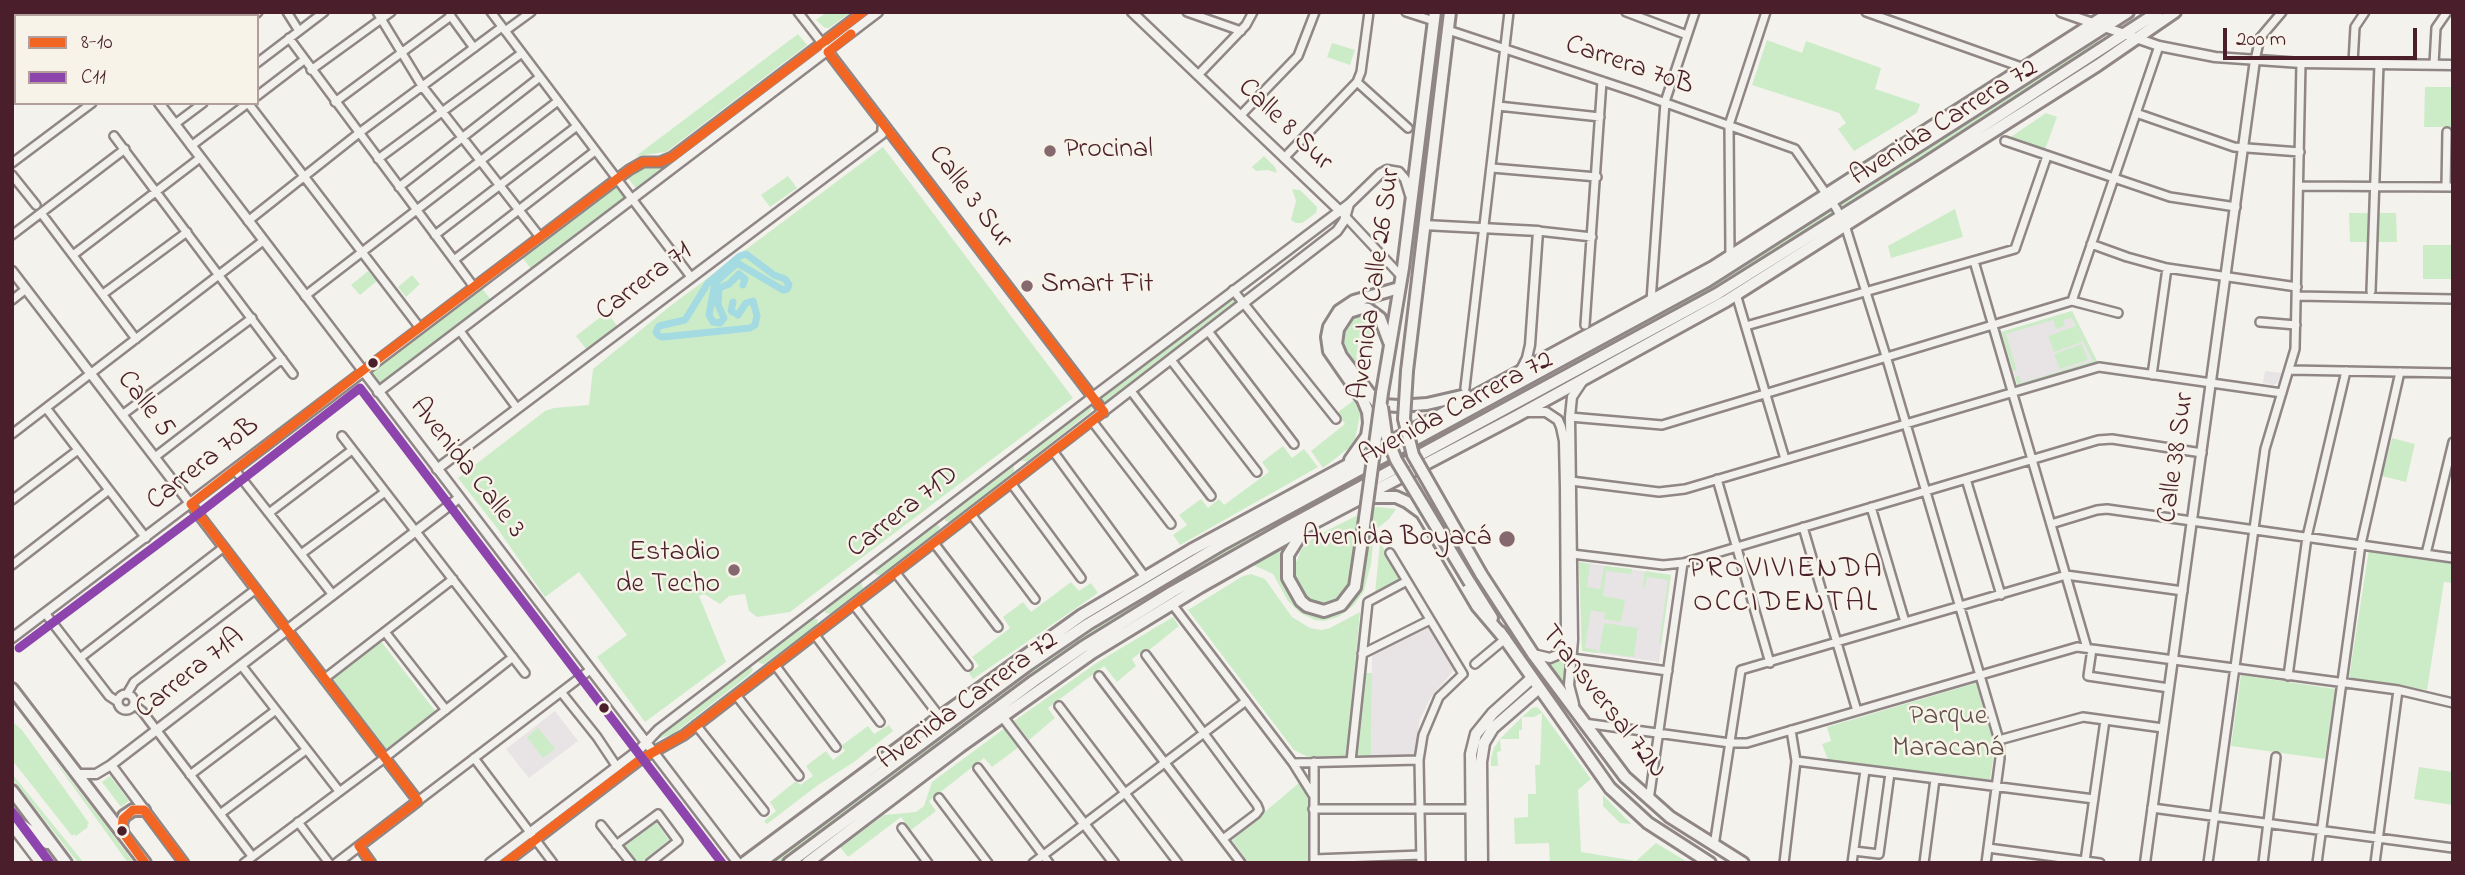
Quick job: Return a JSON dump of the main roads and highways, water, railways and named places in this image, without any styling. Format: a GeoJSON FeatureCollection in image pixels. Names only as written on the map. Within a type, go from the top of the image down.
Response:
{"type":"FeatureCollection","features":[{"type":"Feature","properties":{"kind":"main road","name":"Avenida Calle 26 Sur"},"geometry":{"type":"LineString","coordinates":[[1450,12],[1407,371],[1404,419],[1413,455],[1481,574]]}},
{"type":"Feature","properties":{"kind":"main road","name":"Avenida Carrera 72"},"geometry":{"type":"LineString","coordinates":[[744,863],[1082,615],[1145,577],[1651,301],[1899,160],[2100,26],[2111,12]]}},
{"type":"Feature","properties":{"kind":"main road","name":"Avenida Carrera 72"},"geometry":{"type":"LineString","coordinates":[[760,863],[1029,664],[1088,624],[1205,553],[1678,298],[1829,198],[1875,163],[2024,68],[2128,12]]}},
{"type":"Feature","properties":{"kind":"main road","name":"Avenida Carrera 72"},"geometry":{"type":"LineString","coordinates":[[807,863],[1002,716],[1092,653],[1306,527],[1521,413],[1736,294],[1923,165],[2158,12]]}},
{"type":"Feature","properties":{"kind":"main road","name":"Avenida Carrera 72"},"geometry":{"type":"LineString","coordinates":[[789,863],[1057,664],[1157,601],[1482,421],[1690,311],[1951,159],[2175,12]]}},
{"type":"Feature","properties":{"kind":"main road","name":"Avenida Calle 26 Sur"},"geometry":{"type":"LineString","coordinates":[[1435,17],[1401,275],[1382,393],[1384,425],[1392,450],[1470,583]]}},
{"type":"Feature","properties":{"kind":"main road"},"geometry":{"type":"LineString","coordinates":[[1923,165],[1951,159]]}},
{"type":"Feature","properties":{"kind":"main road"},"geometry":{"type":"LineString","coordinates":[[1875,163],[1899,160]]}},
{"type":"Feature","properties":{"kind":"main road"},"geometry":{"type":"LineString","coordinates":[[1678,298],[1706,270]]}},
{"type":"Feature","properties":{"kind":"main road"},"geometry":{"type":"LineString","coordinates":[[1342,468],[1362,444],[1369,423],[1363,400],[1329,351],[1329,327],[1339,311],[1354,301],[1399,288]]}},
{"type":"Feature","properties":{"kind":"main road"},"geometry":{"type":"LineString","coordinates":[[1389,342],[1380,318],[1371,310],[1362,308],[1345,316],[1336,337],[1343,360],[1379,404],[1398,407],[1427,404],[1482,391]]}},
{"type":"Feature","properties":{"kind":"main road"},"geometry":{"type":"LineString","coordinates":[[1662,336],[1690,311]]}},
{"type":"Feature","properties":{"kind":"main road"},"geometry":{"type":"LineString","coordinates":[[1578,340],[1610,335]]}},
{"type":"Feature","properties":{"kind":"main road"},"geometry":{"type":"LineString","coordinates":[[1609,365],[1624,346]]}},
{"type":"Feature","properties":{"kind":"main road"},"geometry":{"type":"LineString","coordinates":[[1306,527],[1288,555],[1288,578],[1301,601],[1307,606],[1324,611],[1341,605],[1357,582],[1382,393]]}},
{"type":"Feature","properties":{"kind":"main road"},"geometry":{"type":"LineString","coordinates":[[1358,501],[1372,496],[1390,496],[1407,502],[1422,513],[1477,606],[1505,639]]}},
{"type":"Feature","properties":{"kind":"main road"},"geometry":{"type":"LineString","coordinates":[[1200,587],[1219,566]]}},
{"type":"Feature","properties":{"kind":"main road","name":"Transversal 72N"},"geometry":{"type":"LineString","coordinates":[[1481,574],[1533,653],[1625,777],[1670,817],[1742,863]]}},
{"type":"Feature","properties":{"kind":"main road","name":"Transversal 72N"},"geometry":{"type":"LineString","coordinates":[[1470,583],[1505,639],[1602,778],[1623,802],[1648,823],[1710,863]]}},
{"type":"Feature","properties":{"kind":"main road"},"geometry":{"type":"LineString","coordinates":[[1029,664],[1042,643]]}},
{"type":"Feature","properties":{"kind":"main road"},"geometry":{"type":"LineString","coordinates":[[1057,664],[1092,653]]}},
{"type":"Feature","properties":{"kind":"main road"},"geometry":{"type":"LineString","coordinates":[[1472,863],[1472,809],[1477,754],[1488,735],[1535,683]]}},
{"type":"Feature","properties":{"kind":"main road"},"geometry":{"type":"LineString","coordinates":[[12,689],[145,863]]}},
{"type":"Feature","properties":{"kind":"main road"},"geometry":{"type":"LineString","coordinates":[[1477,754],[1482,863]]}},
{"type":"Feature","properties":{"kind":"main road"},"geometry":{"type":"LineString","coordinates":[[833,796],[861,788]]}},
{"type":"Feature","properties":{"kind":"main road"},"geometry":{"type":"LineString","coordinates":[[12,791],[66,863]]}},
{"type":"Feature","properties":{"kind":"main road"},"geometry":{"type":"LineString","coordinates":[[122,831],[124,816],[133,810],[144,810]]}},
{"type":"Feature","properties":{"kind":"main road"},"geometry":{"type":"LineString","coordinates":[[12,818],[58,852]]}},
{"type":"Feature","properties":{"kind":"waterway"},"geometry":{"type":"LineString","coordinates":[[733,302],[731,311],[738,315],[746,303],[753,301],[757,316],[755,325],[750,328],[663,337],[656,332],[659,326],[685,320],[708,283],[740,256],[746,254],[774,275],[785,279],[789,285],[783,290],[739,264],[735,265],[715,283],[709,315],[713,322],[720,323],[724,318],[718,305],[719,288],[729,284],[739,274],[745,279],[743,285]]}},
{"type":"Feature","properties":{"kind":"place","name":"Procinal"},"geometry":{"type":"Point","coordinates":[1050,151]}},
{"type":"Feature","properties":{"kind":"place","name":"Smart Fit"},"geometry":{"type":"Point","coordinates":[1027,286]}},
{"type":"Feature","properties":{"kind":"place","name":"Avenida Boyacá"},"geometry":{"type":"Point","coordinates":[1507,539]}},
{"type":"Feature","properties":{"kind":"place","name":"Estadio de Techo"},"geometry":{"type":"Point","coordinates":[734,570]}},
{"type":"Feature","properties":{"kind":"district","name":"PROVIVIENDA OCCIDENTAL"},"geometry":{"type":"Point","coordinates":[1786,588]}},
{"type":"Feature","properties":{"kind":"park label","name":"Parque Maracaná"},"geometry":{"type":"Point","coordinates":[1948,734]}}]}
